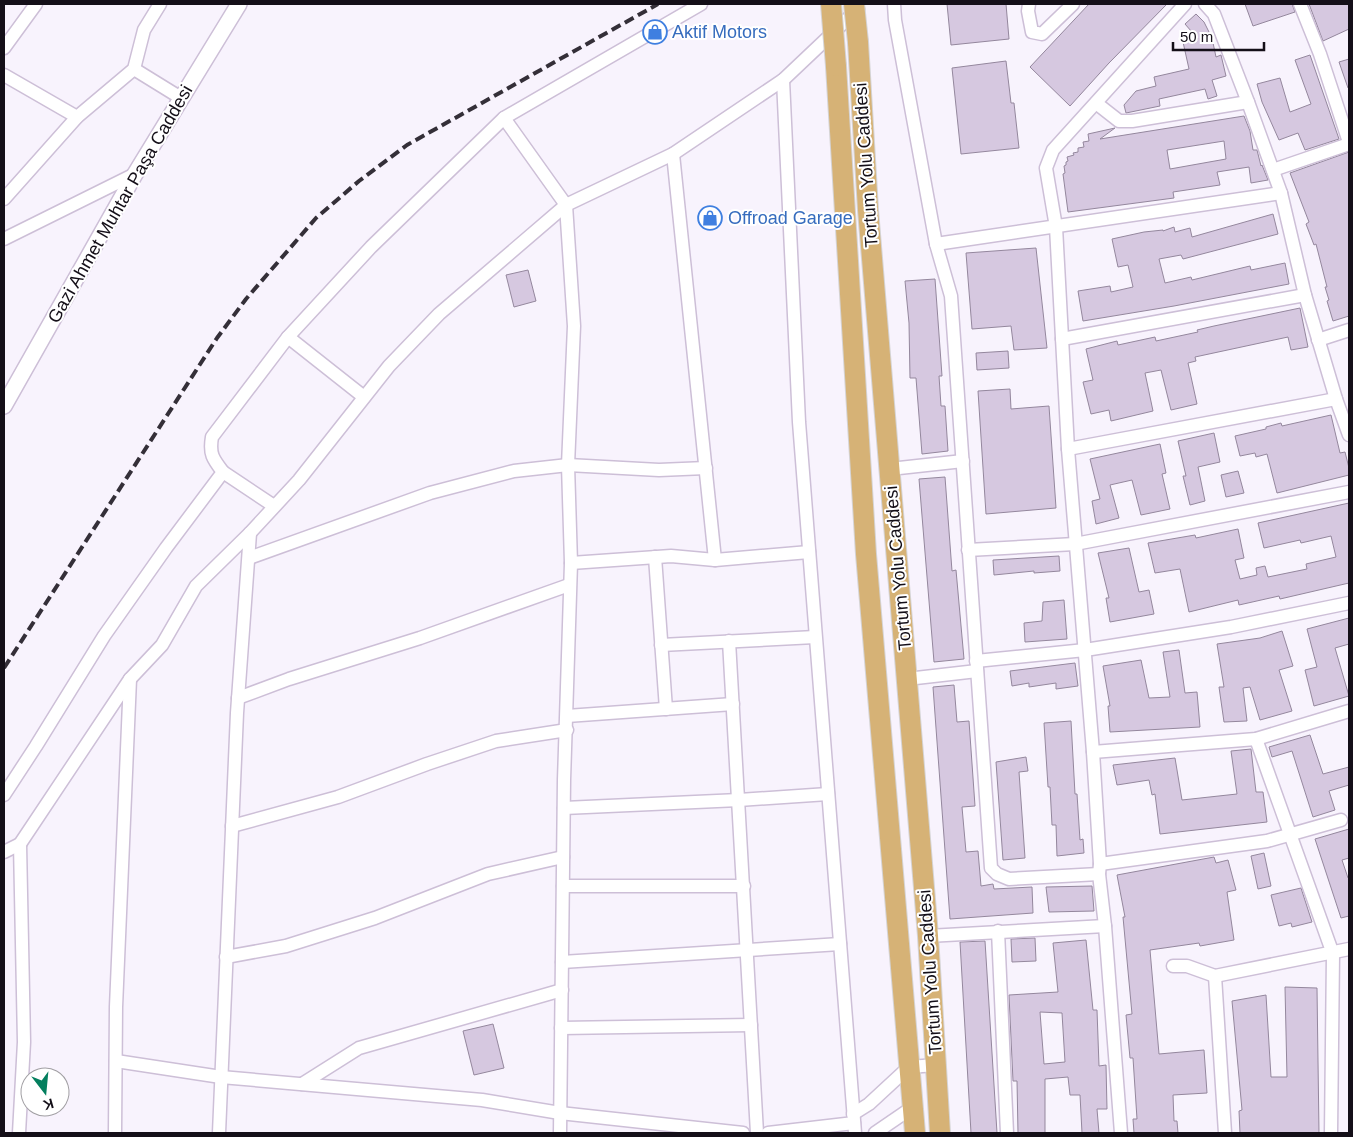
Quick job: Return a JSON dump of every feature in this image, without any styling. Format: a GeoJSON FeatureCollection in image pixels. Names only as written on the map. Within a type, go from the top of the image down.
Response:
{"type":"FeatureCollection","features":[{"type":"Feature","properties":{"kind":"highway","name":"Tortum Yolu Caddesi"},"geometry":{"type":"LineString","coordinates":[[831,4],[866,554],[915,1133]]}},
{"type":"Feature","properties":{"kind":"highway","name":"Tortum Yolu Caddesi"},"geometry":{"type":"LineString","coordinates":[[854,4],[868,210],[928,936],[940,1133]]}},
{"type":"Feature","properties":{"kind":"street"},"geometry":{"type":"LineString","coordinates":[[4,48],[36,4]]}},
{"type":"Feature","properties":{"kind":"street"},"geometry":{"type":"LineString","coordinates":[[4,199],[77,117],[134,69],[144,30],[160,4]]}},
{"type":"Feature","properties":{"kind":"street","name":"Gazi Ahmet Muhtar Paşa Caddesi"},"geometry":{"type":"LineString","coordinates":[[4,406],[136,174],[239,4]]}},
{"type":"Feature","properties":{"kind":"street"},"geometry":{"type":"LineString","coordinates":[[274,506],[223,472],[213,459],[209,449],[212,437],[288,337],[371,248],[504,118],[701,4]]}},
{"type":"Feature","properties":{"kind":"street"},"geometry":{"type":"LineString","coordinates":[[4,852],[20,844],[130,679],[162,645],[196,586],[250,533],[299,480],[389,366],[439,314],[566,205],[673,154],[783,80],[864,4]]}},
{"type":"Feature","properties":{"kind":"street"},"geometry":{"type":"LineString","coordinates":[[894,4],[895,20],[936,244],[951,296],[991,868],[996,874],[1009,879],[1100,869],[1267,841],[1341,820]]}},
{"type":"Feature","properties":{"kind":"street"},"geometry":{"type":"LineString","coordinates":[[1029,4],[1028,11],[1032,32],[1042,34],[1073,4]]}},
{"type":"Feature","properties":{"kind":"street"},"geometry":{"type":"LineString","coordinates":[[1122,1133],[1068,450],[1056,227],[1046,168],[1053,150],[1185,4]]}},
{"type":"Feature","properties":{"kind":"street"},"geometry":{"type":"LineString","coordinates":[[1205,4],[1214,14],[1281,193],[1305,295],[1336,399],[1349,435]]}},
{"type":"Feature","properties":{"kind":"street"},"geometry":{"type":"LineString","coordinates":[[1273,170],[1349,143],[1320,54],[1300,4]]}},
{"type":"Feature","properties":{"kind":"street"},"geometry":{"type":"LineString","coordinates":[[4,28],[17,29]]}},
{"type":"Feature","properties":{"kind":"street"},"geometry":{"type":"LineString","coordinates":[[134,69],[181,98]]}},
{"type":"Feature","properties":{"kind":"street"},"geometry":{"type":"LineString","coordinates":[[4,76],[77,117]]}},
{"type":"Feature","properties":{"kind":"street"},"geometry":{"type":"LineString","coordinates":[[783,80],[799,422],[854,1123]]}},
{"type":"Feature","properties":{"kind":"street"},"geometry":{"type":"LineString","coordinates":[[1096,103],[1118,121],[1132,121],[1248,102]]}},
{"type":"Feature","properties":{"kind":"street"},"geometry":{"type":"LineString","coordinates":[[504,118],[566,205],[574,326],[568,465],[570,563],[563,857],[560,1133]]}},
{"type":"Feature","properties":{"kind":"street"},"geometry":{"type":"LineString","coordinates":[[673,154],[715,560]]}},
{"type":"Feature","properties":{"kind":"street"},"geometry":{"type":"LineString","coordinates":[[4,239],[136,174]]}},
{"type":"Feature","properties":{"kind":"street"},"geometry":{"type":"LineString","coordinates":[[936,244],[1281,193]]}},
{"type":"Feature","properties":{"kind":"street"},"geometry":{"type":"LineString","coordinates":[[1062,340],[1305,295]]}},
{"type":"Feature","properties":{"kind":"street"},"geometry":{"type":"LineString","coordinates":[[1318,340],[1349,330]]}},
{"type":"Feature","properties":{"kind":"street"},"geometry":{"type":"LineString","coordinates":[[288,337],[364,397]]}},
{"type":"Feature","properties":{"kind":"street"},"geometry":{"type":"LineString","coordinates":[[1068,450],[1336,399]]}},
{"type":"Feature","properties":{"kind":"street"},"geometry":{"type":"LineString","coordinates":[[890,469],[963,461]]}},
{"type":"Feature","properties":{"kind":"street"},"geometry":{"type":"LineString","coordinates":[[248,558],[430,492],[514,471],[568,465],[659,470],[706,468]]}},
{"type":"Feature","properties":{"kind":"street"},"geometry":{"type":"LineString","coordinates":[[4,795],[104,636],[166,548],[223,472]]}},
{"type":"Feature","properties":{"kind":"street"},"geometry":{"type":"LineString","coordinates":[[968,550],[1075,544],[1349,492]]}},
{"type":"Feature","properties":{"kind":"street"},"geometry":{"type":"LineString","coordinates":[[219,1133],[238,698],[250,533]]}},
{"type":"Feature","properties":{"kind":"street"},"geometry":{"type":"LineString","coordinates":[[570,563],[672,556],[715,560],[809,552]]}},
{"type":"Feature","properties":{"kind":"street"},"geometry":{"type":"LineString","coordinates":[[655,557],[666,709]]}},
{"type":"Feature","properties":{"kind":"street"},"geometry":{"type":"LineString","coordinates":[[238,698],[289,679],[420,638],[569,585]]}},
{"type":"Feature","properties":{"kind":"street"},"geometry":{"type":"LineString","coordinates":[[907,679],[976,666],[1231,627],[1349,603]]}},
{"type":"Feature","properties":{"kind":"street"},"geometry":{"type":"LineString","coordinates":[[661,645],[815,637]]}},
{"type":"Feature","properties":{"kind":"street"},"geometry":{"type":"LineString","coordinates":[[729,642],[757,1133]]}},
{"type":"Feature","properties":{"kind":"street"},"geometry":{"type":"LineString","coordinates":[[115,1133],[116,1007],[130,679]]}},
{"type":"Feature","properties":{"kind":"street"},"geometry":{"type":"LineString","coordinates":[[567,716],[733,704]]}},
{"type":"Feature","properties":{"kind":"street"},"geometry":{"type":"LineString","coordinates":[[1093,752],[1256,739],[1349,711]]}},
{"type":"Feature","properties":{"kind":"street"},"geometry":{"type":"LineString","coordinates":[[232,826],[338,796],[496,741],[567,730]]}},
{"type":"Feature","properties":{"kind":"street"},"geometry":{"type":"LineString","coordinates":[[1256,739],[1333,954],[1331,1133]]}},
{"type":"Feature","properties":{"kind":"street"},"geometry":{"type":"LineString","coordinates":[[564,808],[828,794]]}},
{"type":"Feature","properties":{"kind":"street"},"geometry":{"type":"LineString","coordinates":[[20,844],[24,1042],[20,1133]]}},
{"type":"Feature","properties":{"kind":"street"},"geometry":{"type":"LineString","coordinates":[[226,957],[286,946],[375,918],[488,874],[563,857]]}},
{"type":"Feature","properties":{"kind":"street"},"geometry":{"type":"LineString","coordinates":[[563,886],[744,886]]}},
{"type":"Feature","properties":{"kind":"street"},"geometry":{"type":"LineString","coordinates":[[928,936],[1105,926]]}},
{"type":"Feature","properties":{"kind":"street"},"geometry":{"type":"LineString","coordinates":[[998,931],[1007,1133]]}},
{"type":"Feature","properties":{"kind":"street"},"geometry":{"type":"LineString","coordinates":[[562,962],[840,944]]}},
{"type":"Feature","properties":{"kind":"street"},"geometry":{"type":"LineString","coordinates":[[1173,966],[1187,966],[1215,976],[1349,950]]}},
{"type":"Feature","properties":{"kind":"street"},"geometry":{"type":"LineString","coordinates":[[1215,976],[1225,1133]]}},
{"type":"Feature","properties":{"kind":"street"},"geometry":{"type":"LineString","coordinates":[[302,1084],[359,1048],[562,990]]}},
{"type":"Feature","properties":{"kind":"street"},"geometry":{"type":"LineString","coordinates":[[562,1028],[751,1025]]}},
{"type":"Feature","properties":{"kind":"street"},"geometry":{"type":"LineString","coordinates":[[116,1062],[221,1077],[482,1100],[666,1129],[743,1133]]}},
{"type":"Feature","properties":{"kind":"street"},"geometry":{"type":"LineString","coordinates":[[768,1133],[854,1123],[869,1104],[909,1067],[936,1065]]}},
{"type":"Feature","properties":{"kind":"street"},"geometry":{"type":"LineString","coordinates":[[875,1133],[913,1106]]}},
{"type":"Feature","properties":{"kind":"building"},"geometry":{"type":"Polygon","coordinates":[[[947,4],[1006,4],[1009,39],[951,45],[947,4]]]}},
{"type":"Feature","properties":{"kind":"building"},"geometry":{"type":"Polygon","coordinates":[[[1089,4],[1167,4],[1070,106],[1030,67],[1089,4]]]}},
{"type":"Feature","properties":{"kind":"building"},"geometry":{"type":"Polygon","coordinates":[[[1245,4],[1292,4],[1295,12],[1253,26],[1245,4]]]}},
{"type":"Feature","properties":{"kind":"building"},"geometry":{"type":"Polygon","coordinates":[[[1309,4],[1349,4],[1349,29],[1323,41],[1309,4]]]}},
{"type":"Feature","properties":{"kind":"building"},"geometry":{"type":"Polygon","coordinates":[[[1196,14],[1204,22],[1212,38],[1216,57],[1221,55],[1226,76],[1212,80],[1217,96],[1208,99],[1205,89],[1159,99],[1160,106],[1126,113],[1124,105],[1136,91],[1156,86],[1154,77],[1189,69],[1183,42],[1198,39],[1185,24],[1196,14]]]}},
{"type":"Feature","properties":{"kind":"building"},"geometry":{"type":"Polygon","coordinates":[[[1310,55],[1339,139],[1305,150],[1298,133],[1279,140],[1262,102],[1257,84],[1280,78],[1290,112],[1311,104],[1295,60],[1310,55]]]}},
{"type":"Feature","properties":{"kind":"building"},"geometry":{"type":"Polygon","coordinates":[[[1349,59],[1349,88],[1348,88],[1339,62],[1349,59]]]}},
{"type":"Feature","properties":{"kind":"building"},"geometry":{"type":"Polygon","coordinates":[[[1006,61],[1011,103],[1014,103],[1019,148],[961,154],[952,68],[1006,61]]]}},
{"type":"Feature","properties":{"kind":"building"},"geometry":{"type":"Polygon","coordinates":[[[1244,116],[1250,131],[1253,150],[1257,150],[1261,166],[1268,180],[1251,183],[1249,167],[1217,172],[1220,185],[1173,192],[1174,198],[1068,212],[1063,174],[1065,173],[1064,166],[1068,161],[1067,157],[1078,152],[1078,148],[1084,147],[1083,142],[1089,141],[1088,134],[1115,128],[1100,139],[1244,116]],[[1224,141],[1167,150],[1170,169],[1226,159],[1224,141]]]}},
{"type":"Feature","properties":{"kind":"building"},"geometry":{"type":"Polygon","coordinates":[[[1349,152],[1349,316],[1333,321],[1327,301],[1329,300],[1325,287],[1327,287],[1316,244],[1314,245],[1306,224],[1309,222],[1290,173],[1349,152]]]}},
{"type":"Feature","properties":{"kind":"building"},"geometry":{"type":"Polygon","coordinates":[[[1273,214],[1278,234],[1183,259],[1181,255],[1159,259],[1165,283],[1191,277],[1192,280],[1250,266],[1251,270],[1285,263],[1289,284],[1083,321],[1078,291],[1110,286],[1111,292],[1133,287],[1128,265],[1118,267],[1112,239],[1144,232],[1163,231],[1174,227],[1175,232],[1190,228],[1192,237],[1273,214]]]}},
{"type":"Feature","properties":{"kind":"building"},"geometry":{"type":"Polygon","coordinates":[[[1036,248],[1047,348],[1014,350],[1011,326],[972,329],[966,253],[1036,248]]]}},
{"type":"Feature","properties":{"kind":"building"},"geometry":{"type":"Polygon","coordinates":[[[528,270],[536,301],[514,307],[506,275],[528,270]]]}},
{"type":"Feature","properties":{"kind":"building"},"geometry":{"type":"Polygon","coordinates":[[[935,279],[942,376],[939,376],[941,406],[945,406],[948,451],[922,454],[916,378],[910,378],[909,323],[905,281],[935,279]]]}},
{"type":"Feature","properties":{"kind":"building"},"geometry":{"type":"Polygon","coordinates":[[[1300,308],[1308,347],[1291,350],[1288,337],[1195,357],[1196,361],[1188,363],[1197,404],[1171,410],[1161,370],[1145,373],[1153,411],[1111,421],[1109,410],[1091,414],[1083,382],[1093,380],[1086,349],[1117,341],[1118,345],[1155,337],[1156,341],[1198,332],[1197,330],[1214,326],[1300,308]]]}},
{"type":"Feature","properties":{"kind":"building"},"geometry":{"type":"Polygon","coordinates":[[[1008,351],[1009,368],[977,370],[976,353],[1008,351]]]}},
{"type":"Feature","properties":{"kind":"building"},"geometry":{"type":"Polygon","coordinates":[[[1010,389],[1011,409],[1049,406],[1056,508],[986,514],[978,391],[1010,389]]]}},
{"type":"Feature","properties":{"kind":"building"},"geometry":{"type":"Polygon","coordinates":[[[1331,415],[1340,453],[1345,452],[1349,475],[1277,493],[1267,454],[1256,457],[1255,453],[1240,456],[1235,436],[1266,429],[1266,427],[1281,423],[1282,426],[1331,415]]]}},
{"type":"Feature","properties":{"kind":"building"},"geometry":{"type":"Polygon","coordinates":[[[1214,433],[1220,462],[1198,467],[1205,501],[1190,505],[1183,476],[1186,476],[1178,441],[1214,433]]]}},
{"type":"Feature","properties":{"kind":"building"},"geometry":{"type":"Polygon","coordinates":[[[1160,444],[1166,473],[1162,474],[1170,509],[1141,515],[1132,480],[1110,485],[1119,518],[1096,524],[1092,501],[1100,499],[1090,459],[1160,444]]]}},
{"type":"Feature","properties":{"kind":"building"},"geometry":{"type":"Polygon","coordinates":[[[1238,471],[1244,493],[1226,497],[1221,475],[1238,471]]]}},
{"type":"Feature","properties":{"kind":"building"},"geometry":{"type":"Polygon","coordinates":[[[945,477],[952,571],[956,570],[964,659],[934,662],[919,479],[945,477]]]}},
{"type":"Feature","properties":{"kind":"building"},"geometry":{"type":"Polygon","coordinates":[[[1349,503],[1349,583],[1280,599],[1279,596],[1239,605],[1238,600],[1189,612],[1180,569],[1155,573],[1148,543],[1195,535],[1196,538],[1238,529],[1244,558],[1235,560],[1240,579],[1257,575],[1256,568],[1265,566],[1268,577],[1307,569],[1306,564],[1336,557],[1331,536],[1301,543],[1300,540],[1264,548],[1258,523],[1349,503]]]}},
{"type":"Feature","properties":{"kind":"building"},"geometry":{"type":"Polygon","coordinates":[[[1129,548],[1139,592],[1149,590],[1154,614],[1110,622],[1106,598],[1109,598],[1098,553],[1129,548]]]}},
{"type":"Feature","properties":{"kind":"building"},"geometry":{"type":"Polygon","coordinates":[[[1059,556],[1060,571],[1034,573],[1034,571],[994,575],[993,560],[1059,556]]]}},
{"type":"Feature","properties":{"kind":"building"},"geometry":{"type":"Polygon","coordinates":[[[1064,600],[1067,639],[1025,642],[1024,623],[1042,621],[1043,602],[1064,600]]]}},
{"type":"Feature","properties":{"kind":"building"},"geometry":{"type":"Polygon","coordinates":[[[1349,618],[1349,644],[1335,648],[1349,696],[1314,706],[1305,670],[1317,667],[1307,629],[1349,618]]]}},
{"type":"Feature","properties":{"kind":"building"},"geometry":{"type":"Polygon","coordinates":[[[1282,631],[1293,666],[1279,670],[1292,711],[1260,720],[1250,687],[1243,688],[1247,721],[1224,722],[1219,687],[1224,687],[1217,644],[1260,638],[1282,631]]]}},
{"type":"Feature","properties":{"kind":"building"},"geometry":{"type":"Polygon","coordinates":[[[1179,650],[1185,693],[1197,692],[1200,727],[1110,732],[1108,706],[1110,706],[1103,666],[1141,660],[1149,698],[1170,697],[1163,652],[1179,650]]]}},
{"type":"Feature","properties":{"kind":"building"},"geometry":{"type":"Polygon","coordinates":[[[1075,663],[1078,686],[1056,689],[1056,683],[1029,687],[1029,683],[1012,686],[1010,671],[1075,663]]]}},
{"type":"Feature","properties":{"kind":"building"},"geometry":{"type":"Polygon","coordinates":[[[954,685],[957,722],[969,721],[975,806],[962,807],[966,852],[978,851],[981,886],[993,884],[994,889],[1032,887],[1033,913],[950,919],[933,687],[954,685]]]}},
{"type":"Feature","properties":{"kind":"building"},"geometry":{"type":"Polygon","coordinates":[[[1071,721],[1075,794],[1077,794],[1080,840],[1083,839],[1084,853],[1057,856],[1056,825],[1052,825],[1050,787],[1048,787],[1044,723],[1071,721]]]}},
{"type":"Feature","properties":{"kind":"building"},"geometry":{"type":"Polygon","coordinates":[[[1310,735],[1323,774],[1349,767],[1349,785],[1329,791],[1335,810],[1313,817],[1292,751],[1272,757],[1269,747],[1310,735]]]}},
{"type":"Feature","properties":{"kind":"building"},"geometry":{"type":"Polygon","coordinates":[[[1251,749],[1256,792],[1263,792],[1267,822],[1160,834],[1155,794],[1152,795],[1149,780],[1117,785],[1113,765],[1175,758],[1182,800],[1237,794],[1231,751],[1251,749]]]}},
{"type":"Feature","properties":{"kind":"building"},"geometry":{"type":"Polygon","coordinates":[[[1026,757],[1028,771],[1019,772],[1025,858],[1003,860],[996,762],[1026,757]]]}},
{"type":"Feature","properties":{"kind":"building"},"geometry":{"type":"Polygon","coordinates":[[[1349,829],[1349,858],[1342,860],[1349,878],[1349,916],[1341,918],[1315,839],[1349,829]]]}},
{"type":"Feature","properties":{"kind":"building"},"geometry":{"type":"Polygon","coordinates":[[[1264,853],[1271,886],[1258,889],[1251,856],[1264,853]]]}},
{"type":"Feature","properties":{"kind":"building"},"geometry":{"type":"Polygon","coordinates":[[[1214,857],[1216,863],[1228,860],[1236,890],[1227,892],[1234,940],[1200,946],[1199,943],[1150,950],[1159,1054],[1204,1050],[1207,1093],[1173,1095],[1174,1121],[1177,1121],[1178,1133],[1134,1133],[1133,1119],[1137,1119],[1133,1058],[1130,1058],[1126,1015],[1132,1014],[1123,917],[1125,917],[1117,875],[1214,857]]]}},
{"type":"Feature","properties":{"kind":"building"},"geometry":{"type":"Polygon","coordinates":[[[1092,886],[1094,911],[1049,912],[1046,887],[1092,886]]]}},
{"type":"Feature","properties":{"kind":"building"},"geometry":{"type":"Polygon","coordinates":[[[1301,888],[1312,922],[1292,927],[1291,923],[1279,926],[1271,895],[1301,888]]]}},
{"type":"Feature","properties":{"kind":"building"},"geometry":{"type":"Polygon","coordinates":[[[1035,938],[1036,961],[1012,962],[1011,939],[1035,938]]]}},
{"type":"Feature","properties":{"kind":"building"},"geometry":{"type":"Polygon","coordinates":[[[1086,940],[1093,1010],[1097,1010],[1099,1066],[1106,1065],[1107,1109],[1097,1109],[1099,1133],[1082,1133],[1080,1095],[1070,1095],[1068,1077],[1045,1079],[1045,1133],[1018,1133],[1017,1081],[1013,1081],[1009,995],[1058,992],[1053,943],[1086,940]],[[1040,1012],[1044,1064],[1065,1062],[1062,1013],[1040,1012]]]}},
{"type":"Feature","properties":{"kind":"building"},"geometry":{"type":"Polygon","coordinates":[[[985,941],[997,1133],[971,1133],[960,942],[985,941]]]}},
{"type":"Feature","properties":{"kind":"building"},"geometry":{"type":"Polygon","coordinates":[[[1285,987],[1317,988],[1319,1133],[1240,1133],[1239,1111],[1242,1110],[1232,1001],[1266,995],[1271,1077],[1287,1077],[1285,987]]]}},
{"type":"Feature","properties":{"kind":"building"},"geometry":{"type":"Polygon","coordinates":[[[493,1024],[504,1068],[474,1075],[463,1031],[493,1024]]]}},
{"type":"Feature","properties":{"kind":"railway"},"geometry":{"type":"LineString","coordinates":[[4,668],[217,338],[246,299],[316,218],[359,181],[407,145],[658,4]]}},
{"type":"Feature","properties":{"kind":"place","name":"Aktif Motors"},"geometry":{"type":"Point","coordinates":[655,32]}},
{"type":"Feature","properties":{"kind":"place","name":"Offroad Garage"},"geometry":{"type":"Point","coordinates":[710,218]}}]}
